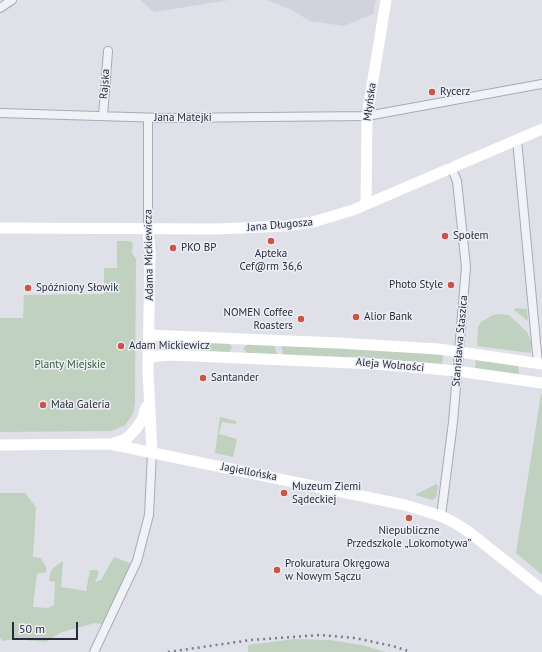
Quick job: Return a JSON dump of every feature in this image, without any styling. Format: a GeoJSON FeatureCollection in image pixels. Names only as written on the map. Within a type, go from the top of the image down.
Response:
{"type":"FeatureCollection","features":[{"type":"Feature","properties":{"kind":"street"},"geometry":{"type":"LineString","coordinates":[[0,8],[12,0]]}},
{"type":"Feature","properties":{"kind":"street","name":"Młyńska"},"geometry":{"type":"LineString","coordinates":[[366,204],[367,116],[386,0]]}},
{"type":"Feature","properties":{"kind":"street","name":"Rajska"},"geometry":{"type":"LineString","coordinates":[[103,116],[108,51]]}},
{"type":"Feature","properties":{"kind":"street","name":"Jana Matejki"},"geometry":{"type":"LineString","coordinates":[[0,113],[148,118],[367,116],[542,84]]}},
{"type":"Feature","properties":{"kind":"street","name":"Adama Mickiewicza"},"geometry":{"type":"LineString","coordinates":[[94,652],[137,561],[149,515],[152,453],[148,393],[150,254],[148,229],[148,118]]}},
{"type":"Feature","properties":{"kind":"street","name":"Jana Długosza"},"geometry":{"type":"LineString","coordinates":[[0,228],[217,229],[294,226],[329,218],[366,204],[542,129]]}},
{"type":"Feature","properties":{"kind":"street"},"geometry":{"type":"LineString","coordinates":[[517,140],[540,363]]}},
{"type":"Feature","properties":{"kind":"street","name":"Stanisława Staszica"},"geometry":{"type":"LineString","coordinates":[[441,516],[453,422],[466,267],[457,181],[451,167]]}},
{"type":"Feature","properties":{"kind":"street","name":"Aleja Wolności"},"geometry":{"type":"LineString","coordinates":[[149,335],[338,343],[460,352],[540,363]]}},
{"type":"Feature","properties":{"kind":"street"},"geometry":{"type":"LineString","coordinates":[[236,357],[237,338]]}},
{"type":"Feature","properties":{"kind":"street","name":"Aleja Wolności"},"geometry":{"type":"LineString","coordinates":[[148,357],[171,355],[340,361],[457,371],[542,383]]}},
{"type":"Feature","properties":{"kind":"street","name":"Adama Mickiewicza"},"geometry":{"type":"LineString","coordinates":[[110,444],[126,439],[139,426],[146,412],[148,393]]}},
{"type":"Feature","properties":{"kind":"street","name":"Jagiellońska"},"geometry":{"type":"LineString","coordinates":[[0,445],[110,444],[398,503],[441,516],[469,532],[542,590]]}},
{"type":"Feature","properties":{"kind":"shaded area"},"geometry":{"type":"Polygon","coordinates":[[[140,0],[229,0],[154,12],[140,0]]]}},
{"type":"Feature","properties":{"kind":"shaded area"},"geometry":{"type":"Polygon","coordinates":[[[267,0],[376,0],[373,14],[344,26],[310,21],[292,10],[267,0]]]}},
{"type":"Feature","properties":{"kind":"green space","name":"Planty Miejskie"},"geometry":{"type":"Polygon","coordinates":[[[117,241],[130,241],[133,244],[132,253],[136,259],[135,401],[134,411],[131,417],[125,425],[112,431],[0,432],[0,318],[23,318],[24,295],[104,294],[104,268],[117,268],[117,241]]]}},
{"type":"Feature","properties":{"kind":"green space"},"geometry":{"type":"Polygon","coordinates":[[[516,308],[527,309],[528,321],[514,310],[516,308]]]}},
{"type":"Feature","properties":{"kind":"green space"},"geometry":{"type":"Polygon","coordinates":[[[493,315],[509,315],[527,332],[531,341],[531,353],[477,346],[478,327],[481,322],[493,315]]]}},
{"type":"Feature","properties":{"kind":"green space"},"geometry":{"type":"Polygon","coordinates":[[[165,341],[228,343],[232,347],[229,352],[165,351],[165,341]]]}},
{"type":"Feature","properties":{"kind":"green space"},"geometry":{"type":"Polygon","coordinates":[[[248,344],[274,345],[277,354],[247,353],[243,348],[248,344]]]}},
{"type":"Feature","properties":{"kind":"green space"},"geometry":{"type":"Polygon","coordinates":[[[281,345],[374,349],[443,355],[442,364],[366,358],[283,355],[281,345]]]}},
{"type":"Feature","properties":{"kind":"green space"},"geometry":{"type":"Polygon","coordinates":[[[476,360],[518,366],[519,375],[475,369],[476,360]]]}},
{"type":"Feature","properties":{"kind":"green space"},"geometry":{"type":"Polygon","coordinates":[[[542,394],[542,575],[516,553],[542,394]]]}},
{"type":"Feature","properties":{"kind":"green space"},"geometry":{"type":"Polygon","coordinates":[[[220,417],[236,421],[236,424],[222,422],[219,434],[237,439],[233,457],[215,453],[220,417]]]}},
{"type":"Feature","properties":{"kind":"green space"},"geometry":{"type":"Polygon","coordinates":[[[436,484],[438,486],[436,498],[432,500],[415,495],[436,484]]]}},
{"type":"Feature","properties":{"kind":"green space"},"geometry":{"type":"Polygon","coordinates":[[[0,493],[25,493],[36,507],[33,557],[41,558],[46,567],[46,572],[37,574],[33,607],[48,608],[54,605],[55,582],[49,581],[50,573],[53,568],[63,561],[61,587],[86,591],[90,570],[97,570],[99,573],[95,582],[101,580],[114,557],[130,563],[128,573],[107,618],[102,624],[95,623],[62,632],[46,642],[13,639],[3,641],[0,638],[0,493]]]}},
{"type":"Feature","properties":{"kind":"green space"},"geometry":{"type":"Polygon","coordinates":[[[295,639],[329,640],[362,645],[386,652],[248,652],[248,645],[295,639]]]}},
{"type":"Feature","properties":{"kind":"railway"},"geometry":{"type":"LineString","coordinates":[[168,652],[251,640],[320,635],[355,638],[393,646],[411,652]]}},
{"type":"Feature","properties":{"kind":"place","name":"Rycerz"},"geometry":{"type":"Point","coordinates":[432,92]}},
{"type":"Feature","properties":{"kind":"place","name":"Społem"},"geometry":{"type":"Point","coordinates":[445,236]}},
{"type":"Feature","properties":{"kind":"place","name":"Apteka Cef@rm 36,6"},"geometry":{"type":"Point","coordinates":[271,241]}},
{"type":"Feature","properties":{"kind":"place","name":"PKO BP"},"geometry":{"type":"Point","coordinates":[173,248]}},
{"type":"Feature","properties":{"kind":"place","name":"Photo Style"},"geometry":{"type":"Point","coordinates":[451,285]}},
{"type":"Feature","properties":{"kind":"place","name":"Spóźniony Słowik"},"geometry":{"type":"Point","coordinates":[28,288]}},
{"type":"Feature","properties":{"kind":"place","name":"Alior Bank"},"geometry":{"type":"Point","coordinates":[356,317]}},
{"type":"Feature","properties":{"kind":"place","name":"NOMEN Coffee Roasters"},"geometry":{"type":"Point","coordinates":[301,319]}},
{"type":"Feature","properties":{"kind":"place","name":"Adam Mickiewicz"},"geometry":{"type":"Point","coordinates":[121,346]}},
{"type":"Feature","properties":{"kind":"place","name":"Santander"},"geometry":{"type":"Point","coordinates":[203,378]}},
{"type":"Feature","properties":{"kind":"place","name":"Mała Galeria"},"geometry":{"type":"Point","coordinates":[43,405]}},
{"type":"Feature","properties":{"kind":"place","name":"Muzeum Ziemi Sądeckiej"},"geometry":{"type":"Point","coordinates":[284,493]}},
{"type":"Feature","properties":{"kind":"place","name":"Niepubliczne Przedszkole „Lokomotywa”"},"geometry":{"type":"Point","coordinates":[409,518]}},
{"type":"Feature","properties":{"kind":"place","name":"Prokuratura Okręgowa w Nowym Sączu"},"geometry":{"type":"Point","coordinates":[277,570]}}]}
